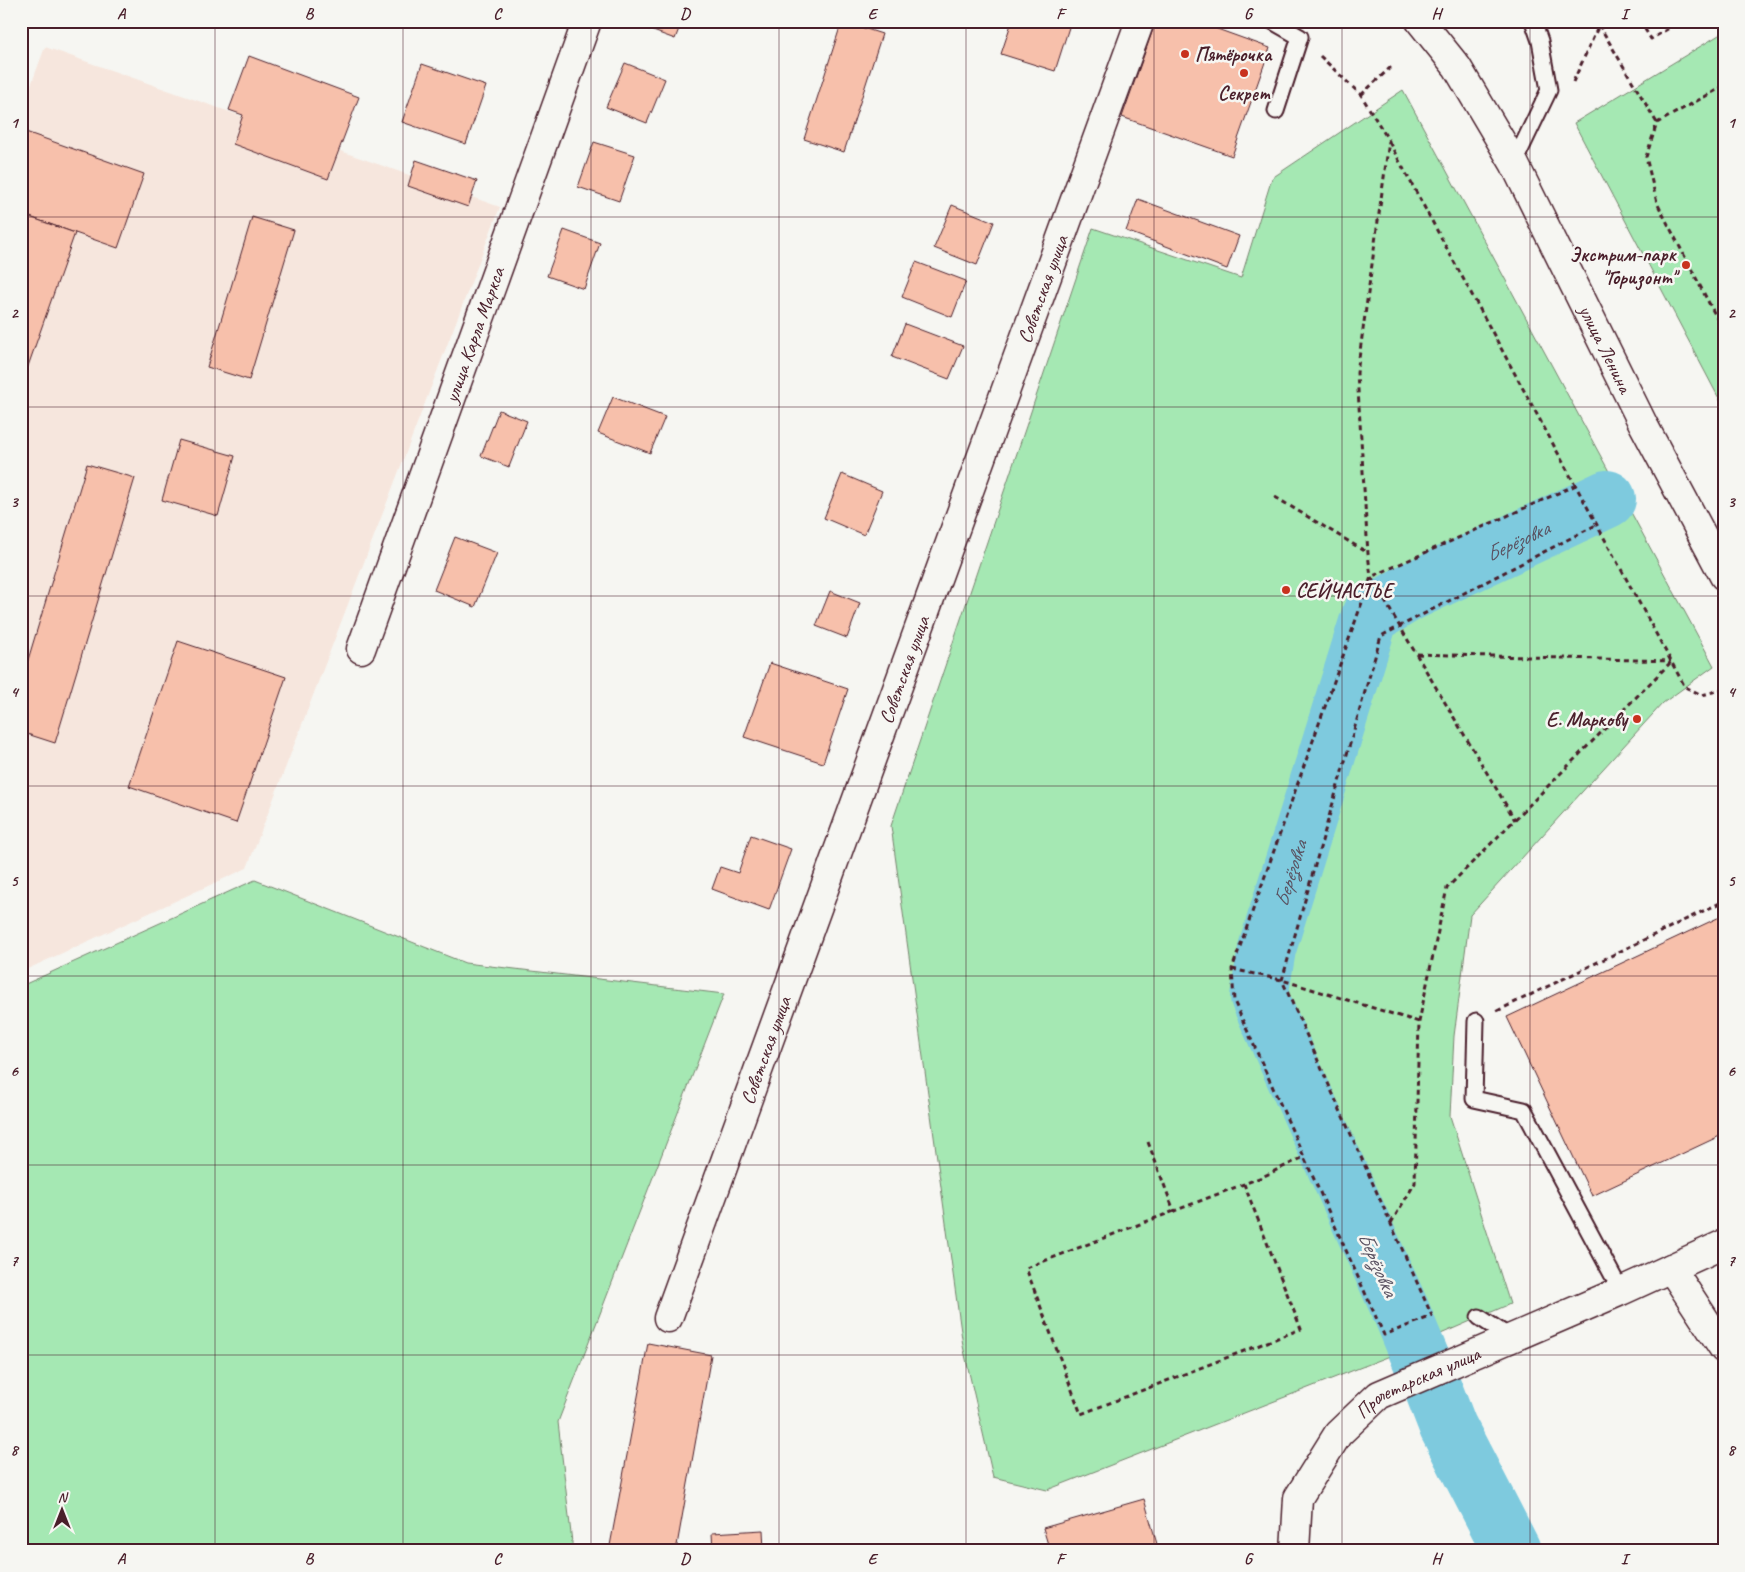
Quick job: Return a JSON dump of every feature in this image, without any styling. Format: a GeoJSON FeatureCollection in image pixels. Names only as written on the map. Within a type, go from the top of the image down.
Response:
{"type":"FeatureCollection","features":[{"type":"Feature","properties":{"kind":"street","name":"улица Карла Маркса"},"geometry":{"type":"LineString","coordinates":[[361,649],[587,21]]}},
{"type":"Feature","properties":{"kind":"street","name":"Советская улица"},"geometry":{"type":"LineString","coordinates":[[668,1318],[1050,296],[1140,21]]}},
{"type":"Feature","properties":{"kind":"street","name":"улица Ленина"},"geometry":{"type":"LineString","coordinates":[[1420,21],[1457,67],[1514,163],[1643,424],[1724,576]]}},
{"type":"Feature","properties":{"kind":"street","name":"Пролетарская улица"},"geometry":{"type":"LineString","coordinates":[[1295,1551],[1298,1498],[1338,1434],[1379,1395],[1621,1291],[1724,1244]]}},
{"type":"Feature","properties":{"kind":"street"},"geometry":{"type":"LineString","coordinates":[[1671,1268],[1724,1350]]}},
{"type":"Feature","properties":{"kind":"lane"},"geometry":{"type":"LineString","coordinates":[[1272,21],[1300,37],[1276,111]]}},
{"type":"Feature","properties":{"kind":"lane"},"geometry":{"type":"LineString","coordinates":[[1514,163],[1549,90],[1540,41],[1534,21]]}},
{"type":"Feature","properties":{"kind":"lane"},"geometry":{"type":"LineString","coordinates":[[1476,1021],[1474,1099],[1524,1110],[1621,1291]]}},
{"type":"Feature","properties":{"kind":"lane"},"geometry":{"type":"LineString","coordinates":[[1479,1317],[1511,1338]]}},
{"type":"Feature","properties":{"kind":"path"},"geometry":{"type":"LineString","coordinates":[[1640,21],[1650,39],[1681,21]]}},
{"type":"Feature","properties":{"kind":"path"},"geometry":{"type":"LineString","coordinates":[[1599,25],[1657,124]]}},
{"type":"Feature","properties":{"kind":"path"},"geometry":{"type":"LineString","coordinates":[[1300,37],[1362,95],[1389,141],[1685,687],[1702,695],[1724,689]]}},
{"type":"Feature","properties":{"kind":"path"},"geometry":{"type":"LineString","coordinates":[[1362,95],[1392,66]]}},
{"type":"Feature","properties":{"kind":"path"},"geometry":{"type":"LineString","coordinates":[[1724,86],[1657,124],[1646,156],[1657,203],[1724,332]]}},
{"type":"Feature","properties":{"kind":"path"},"geometry":{"type":"LineString","coordinates":[[1389,141],[1356,373],[1371,577],[1515,820]]}},
{"type":"Feature","properties":{"kind":"path"},"geometry":{"type":"LineString","coordinates":[[1576,485],[1371,577],[1232,969],[1234,1002],[1384,1335],[1432,1316],[1282,980],[1381,636],[1596,525]]}},
{"type":"Feature","properties":{"kind":"path"},"geometry":{"type":"LineString","coordinates":[[1275,497],[1368,554]]}},
{"type":"Feature","properties":{"kind":"path"},"geometry":{"type":"LineString","coordinates":[[1417,654],[1672,662]]}},
{"type":"Feature","properties":{"kind":"path"},"geometry":{"type":"LineString","coordinates":[[1391,1224],[1415,1183],[1419,1022],[1447,888],[1672,662]]}},
{"type":"Feature","properties":{"kind":"path"},"geometry":{"type":"LineString","coordinates":[[1476,1021],[1724,901]]}},
{"type":"Feature","properties":{"kind":"path"},"geometry":{"type":"LineString","coordinates":[[1232,969],[1282,980],[1419,1022]]}},
{"type":"Feature","properties":{"kind":"path"},"geometry":{"type":"LineString","coordinates":[[1148,1142],[1174,1211]]}},
{"type":"Feature","properties":{"kind":"path"},"geometry":{"type":"LineString","coordinates":[[1244,1184],[1301,1329],[1081,1414],[1026,1268],[1244,1184],[1304,1157]]}},
{"type":"Feature","properties":{"kind":"shaded area"},"geometry":{"type":"Polygon","coordinates":[[[45,47],[500,207],[247,868],[21,972],[21,112],[45,47]]]}},
{"type":"Feature","properties":{"kind":"green space","name":"Экстрим-парк \"Горизонт\""},"geometry":{"type":"Polygon","coordinates":[[[1724,32],[1724,408],[1574,123],[1724,32]]]}},
{"type":"Feature","properties":{"kind":"green space"},"geometry":{"type":"Polygon","coordinates":[[[1403,90],[1714,666],[1663,703],[1470,915],[1454,1036],[1450,1116],[1510,1304],[1390,1356],[1047,1490],[993,1477],[963,1346],[891,826],[1093,228],[1241,278],[1272,178],[1403,90]]]}},
{"type":"Feature","properties":{"kind":"green space"},"geometry":{"type":"Polygon","coordinates":[[[255,880],[465,963],[724,994],[558,1422],[573,1551],[21,1551],[21,986],[255,880]]]}},
{"type":"Feature","properties":{"kind":"building"},"geometry":{"type":"Polygon","coordinates":[[[635,21],[682,21],[675,39],[634,24],[635,21]]]}},
{"type":"Feature","properties":{"kind":"building"},"geometry":{"type":"Polygon","coordinates":[[[842,21],[882,34],[844,152],[804,139],[842,21]]]}},
{"type":"Feature","properties":{"kind":"building"},"geometry":{"type":"Polygon","coordinates":[[[1012,21],[1071,21],[1055,71],[1001,54],[1012,21]]]}},
{"type":"Feature","properties":{"kind":"building"},"geometry":{"type":"Polygon","coordinates":[[[1156,21],[1195,21],[1270,48],[1232,156],[1122,117],[1156,21]]]}},
{"type":"Feature","properties":{"kind":"building"},"geometry":{"type":"Polygon","coordinates":[[[249,56],[359,97],[328,179],[233,144],[243,115],[229,110],[249,56]]]}},
{"type":"Feature","properties":{"kind":"building"},"geometry":{"type":"Polygon","coordinates":[[[625,63],[665,79],[647,123],[606,107],[625,63]]]}},
{"type":"Feature","properties":{"kind":"building"},"geometry":{"type":"Polygon","coordinates":[[[422,64],[486,86],[466,144],[402,122],[422,64]]]}},
{"type":"Feature","properties":{"kind":"building"},"geometry":{"type":"Polygon","coordinates":[[[23,131],[144,174],[118,248],[21,214],[21,135],[23,131]]]}},
{"type":"Feature","properties":{"kind":"building"},"geometry":{"type":"Polygon","coordinates":[[[594,142],[635,155],[619,201],[578,187],[594,142]]]}},
{"type":"Feature","properties":{"kind":"building"},"geometry":{"type":"Polygon","coordinates":[[[416,160],[477,181],[468,207],[408,186],[416,160]]]}},
{"type":"Feature","properties":{"kind":"building"},"geometry":{"type":"Polygon","coordinates":[[[1138,199],[1239,236],[1227,269],[1126,231],[1138,199]]]}},
{"type":"Feature","properties":{"kind":"building"},"geometry":{"type":"Polygon","coordinates":[[[952,205],[994,222],[977,265],[934,248],[952,205]]]}},
{"type":"Feature","properties":{"kind":"building"},"geometry":{"type":"Polygon","coordinates":[[[21,214],[75,233],[21,386],[21,214]]]}},
{"type":"Feature","properties":{"kind":"building"},"geometry":{"type":"Polygon","coordinates":[[[252,217],[294,230],[249,380],[207,367],[252,217]]]}},
{"type":"Feature","properties":{"kind":"building"},"geometry":{"type":"Polygon","coordinates":[[[564,230],[600,243],[584,289],[547,276],[564,230]]]}},
{"type":"Feature","properties":{"kind":"building"},"geometry":{"type":"Polygon","coordinates":[[[916,262],[966,281],[952,317],[902,297],[916,262]]]}},
{"type":"Feature","properties":{"kind":"building"},"geometry":{"type":"Polygon","coordinates":[[[905,324],[963,346],[949,379],[892,357],[905,324]]]}},
{"type":"Feature","properties":{"kind":"building"},"geometry":{"type":"Polygon","coordinates":[[[613,397],[665,417],[650,453],[598,433],[613,397]]]}},
{"type":"Feature","properties":{"kind":"building"},"geometry":{"type":"Polygon","coordinates":[[[499,410],[527,421],[509,467],[481,456],[499,410]]]}},
{"type":"Feature","properties":{"kind":"building"},"geometry":{"type":"Polygon","coordinates":[[[179,440],[235,456],[218,516],[162,500],[179,440]]]}},
{"type":"Feature","properties":{"kind":"building"},"geometry":{"type":"Polygon","coordinates":[[[87,464],[135,478],[55,743],[21,732],[21,683],[87,464]]]}},
{"type":"Feature","properties":{"kind":"building"},"geometry":{"type":"Polygon","coordinates":[[[842,474],[882,491],[864,535],[824,518],[842,474]]]}},
{"type":"Feature","properties":{"kind":"building"},"geometry":{"type":"Polygon","coordinates":[[[455,537],[497,553],[475,607],[434,590],[455,537]]]}},
{"type":"Feature","properties":{"kind":"building"},"geometry":{"type":"Polygon","coordinates":[[[830,591],[860,603],[847,638],[816,626],[830,591]]]}},
{"type":"Feature","properties":{"kind":"building"},"geometry":{"type":"Polygon","coordinates":[[[178,641],[286,677],[236,823],[129,786],[178,641]]]}},
{"type":"Feature","properties":{"kind":"building"},"geometry":{"type":"Polygon","coordinates":[[[770,663],[848,689],[823,763],[744,737],[770,663]]]}},
{"type":"Feature","properties":{"kind":"building"},"geometry":{"type":"Polygon","coordinates":[[[751,835],[791,849],[769,910],[712,889],[720,867],[738,873],[751,835]]]}},
{"type":"Feature","properties":{"kind":"building"},"geometry":{"type":"Polygon","coordinates":[[[1724,915],[1724,1134],[1592,1196],[1507,1017],[1724,915]]]}},
{"type":"Feature","properties":{"kind":"building"},"geometry":{"type":"Polygon","coordinates":[[[648,1343],[711,1355],[676,1551],[609,1551],[648,1343]]]}},
{"type":"Feature","properties":{"kind":"building"},"geometry":{"type":"Polygon","coordinates":[[[1144,1499],[1159,1551],[1050,1551],[1043,1528],[1144,1499]]]}},
{"type":"Feature","properties":{"kind":"building"},"geometry":{"type":"Polygon","coordinates":[[[763,1530],[764,1551],[713,1551],[712,1533],[763,1530]]]}},
{"type":"Feature","properties":{"kind":"waterway","name":"Берёзовка"},"geometry":{"type":"LineString","coordinates":[[1425,1369],[1401,1311],[1259,997],[1267,949],[1370,616],[1410,592],[1607,499]]}},
{"type":"Feature","properties":{"kind":"waterway","name":"Берёзовка"},"geometry":{"type":"LineString","coordinates":[[1431,1383],[1448,1427],[1512,1551]]}},
{"type":"Feature","properties":{"kind":"place","name":"Пятёрочка"},"geometry":{"type":"Point","coordinates":[1185,54]}},
{"type":"Feature","properties":{"kind":"place","name":"Секрет"},"geometry":{"type":"Point","coordinates":[1244,73]}},
{"type":"Feature","properties":{"kind":"place","name":"Экстрим-парк \"Горизонт\""},"geometry":{"type":"Point","coordinates":[1686,265]}},
{"type":"Feature","properties":{"kind":"place","name":"СЕЙЧАСТЬЕ"},"geometry":{"type":"Point","coordinates":[1286,590]}},
{"type":"Feature","properties":{"kind":"place","name":"Е. Маркову"},"geometry":{"type":"Point","coordinates":[1637,719]}}]}
